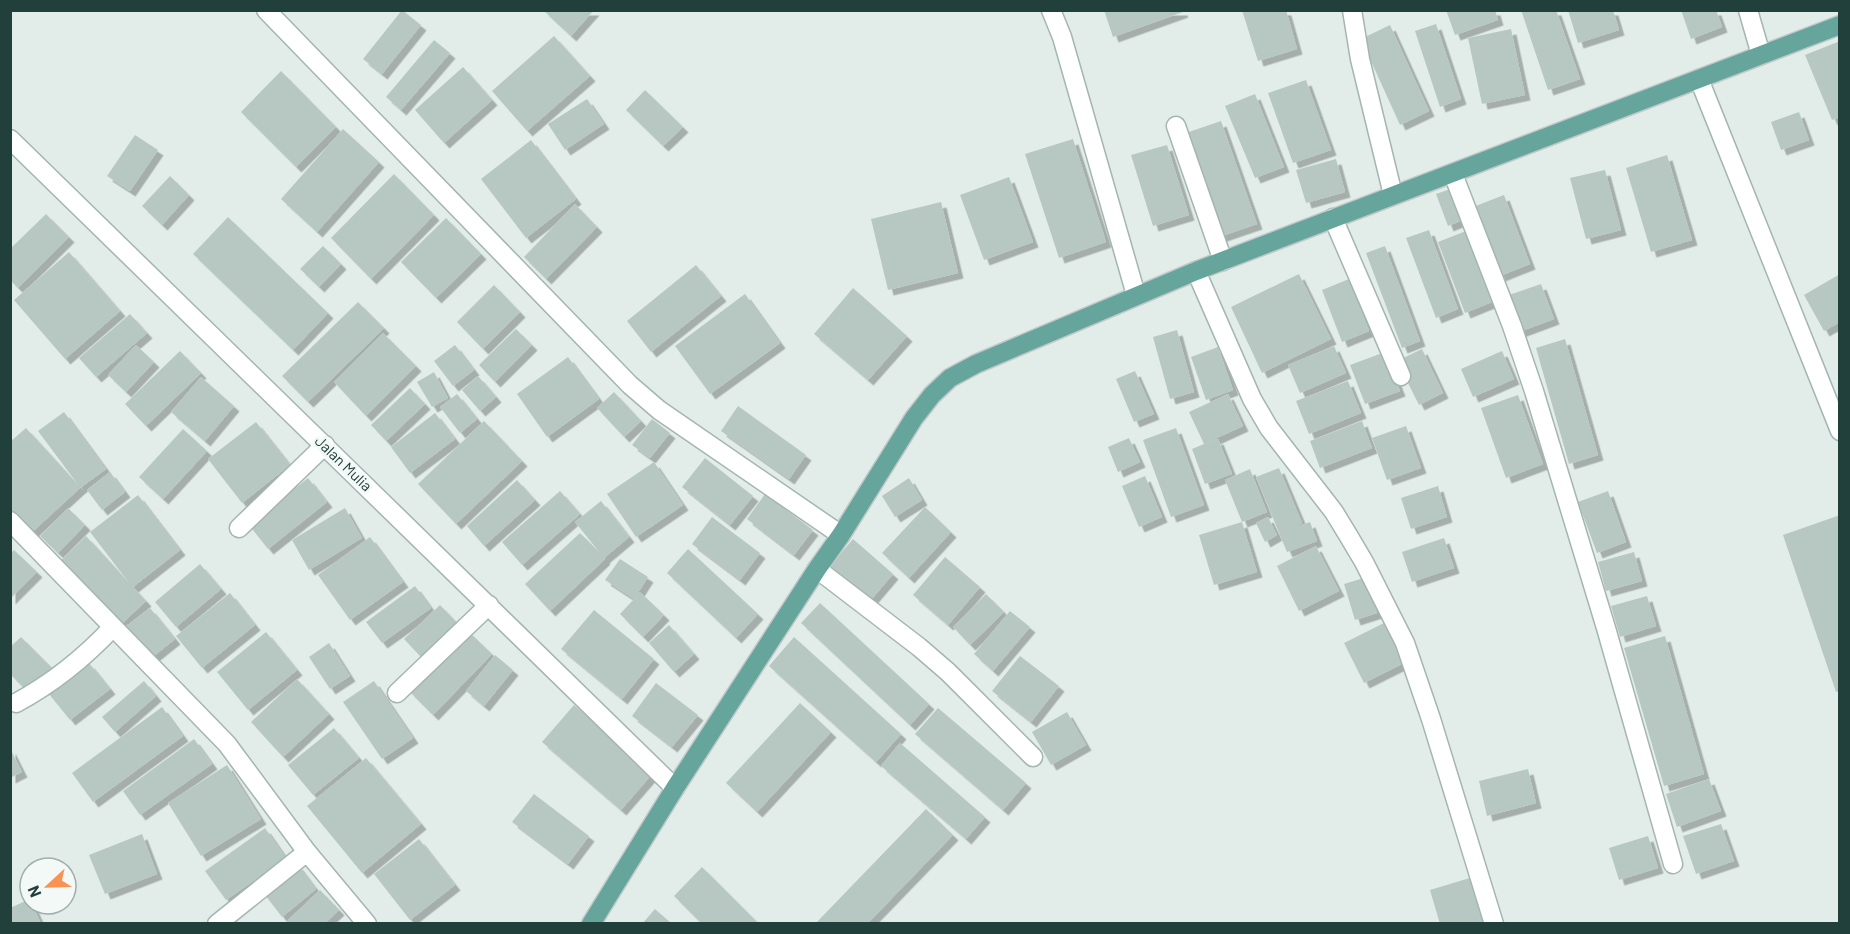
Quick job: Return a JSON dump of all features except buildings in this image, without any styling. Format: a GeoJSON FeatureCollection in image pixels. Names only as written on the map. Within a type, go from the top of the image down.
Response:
{"type":"FeatureCollection","features":[{"type":"Feature","properties":{"kind":"main road"},"geometry":{"type":"LineString","coordinates":[[591,924],[675,788],[841,535],[914,418],[932,395],[950,378],[976,364],[1136,295],[1839,25]]}},
{"type":"Feature","properties":{"kind":"street"},"geometry":{"type":"LineString","coordinates":[[266,10],[630,385],[658,410],[841,535]]}},
{"type":"Feature","properties":{"kind":"street"},"geometry":{"type":"LineString","coordinates":[[1051,10],[1062,38],[1136,295]]}},
{"type":"Feature","properties":{"kind":"street"},"geometry":{"type":"LineString","coordinates":[[1352,10],[1360,59],[1393,195]]}},
{"type":"Feature","properties":{"kind":"street"},"geometry":{"type":"LineString","coordinates":[[1748,10],[1761,55]]}},
{"type":"Feature","properties":{"kind":"street"},"geometry":{"type":"LineString","coordinates":[[1699,79],[1839,431]]}},
{"type":"Feature","properties":{"kind":"street"},"geometry":{"type":"LineString","coordinates":[[1176,126],[1223,261]]}},
{"type":"Feature","properties":{"kind":"street","name":"Jalan Mulia"},"geometry":{"type":"LineString","coordinates":[[10,139],[675,788]]}},
{"type":"Feature","properties":{"kind":"street"},"geometry":{"type":"LineString","coordinates":[[1453,174],[1512,326],[1534,391],[1606,628],[1673,864]]}},
{"type":"Feature","properties":{"kind":"street"},"geometry":{"type":"LineString","coordinates":[[1333,218],[1401,376]]}},
{"type":"Feature","properties":{"kind":"street"},"geometry":{"type":"LineString","coordinates":[[1196,272],[1252,399],[1269,428],[1334,512],[1364,562],[1405,643],[1431,718],[1494,924]]}},
{"type":"Feature","properties":{"kind":"street"},"geometry":{"type":"LineString","coordinates":[[239,528],[325,445]]}},
{"type":"Feature","properties":{"kind":"street"},"geometry":{"type":"LineString","coordinates":[[10,521],[227,744],[307,852],[368,924]]}},
{"type":"Feature","properties":{"kind":"street"},"geometry":{"type":"LineString","coordinates":[[817,569],[948,672],[1034,758]]}},
{"type":"Feature","properties":{"kind":"street"},"geometry":{"type":"LineString","coordinates":[[397,693],[489,605]]}},
{"type":"Feature","properties":{"kind":"street"},"geometry":{"type":"LineString","coordinates":[[16,703],[41,689],[93,649],[113,627]]}},
{"type":"Feature","properties":{"kind":"street"},"geometry":{"type":"LineString","coordinates":[[218,924],[307,852]]}}]}
